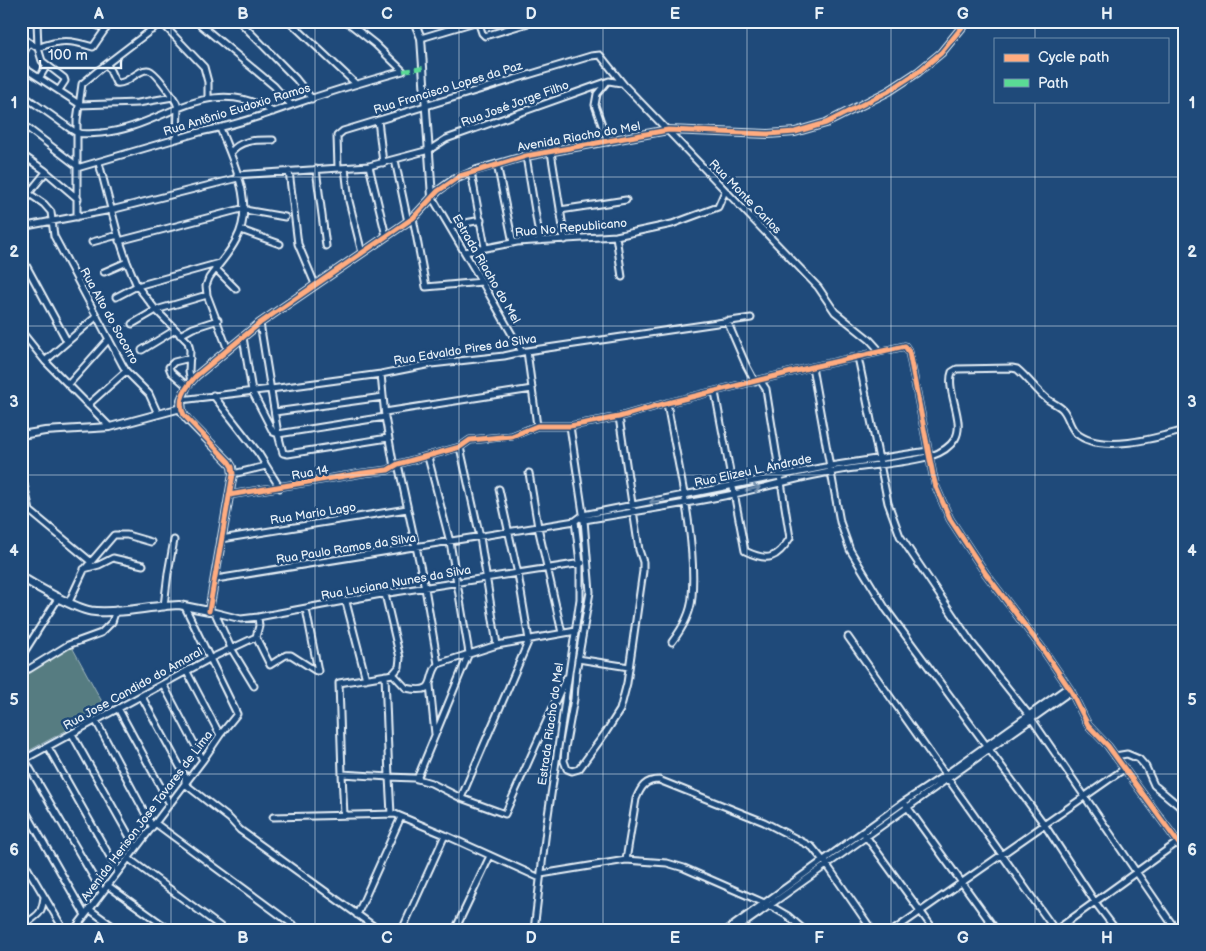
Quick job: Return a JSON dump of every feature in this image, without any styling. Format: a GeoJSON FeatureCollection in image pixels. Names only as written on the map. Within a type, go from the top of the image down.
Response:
{"type":"FeatureCollection","features":[{"type":"Feature","properties":{"kind":"main road"},"geometry":{"type":"LineString","coordinates":[[21,577],[69,602],[91,611],[164,606]]}},
{"type":"Feature","properties":{"kind":"street"},"geometry":{"type":"LineString","coordinates":[[37,21],[38,48],[42,61],[64,78],[65,81],[59,90]]}},
{"type":"Feature","properties":{"kind":"street"},"geometry":{"type":"LineString","coordinates":[[87,21],[106,29]]}},
{"type":"Feature","properties":{"kind":"street"},"geometry":{"type":"LineString","coordinates":[[38,48],[58,41],[73,42],[93,47],[111,21]]}},
{"type":"Feature","properties":{"kind":"street"},"geometry":{"type":"LineString","coordinates":[[142,21],[152,30]]}},
{"type":"Feature","properties":{"kind":"street"},"geometry":{"type":"LineString","coordinates":[[196,21],[274,86],[291,105]]}},
{"type":"Feature","properties":{"kind":"street"},"geometry":{"type":"LineString","coordinates":[[238,21],[296,79],[312,99]]}},
{"type":"Feature","properties":{"kind":"street"},"geometry":{"type":"LineString","coordinates":[[289,21],[356,84]]}},
{"type":"Feature","properties":{"kind":"street","name":"Rua Antônio Eudoxio Ramos"},"geometry":{"type":"LineString","coordinates":[[77,167],[99,163],[177,138],[220,128],[356,84],[403,71],[375,44],[346,21]]}},
{"type":"Feature","properties":{"kind":"street"},"geometry":{"type":"LineString","coordinates":[[414,21],[422,38],[432,197]]}},
{"type":"Feature","properties":{"kind":"street"},"geometry":{"type":"LineString","coordinates":[[422,38],[478,21],[485,36],[535,21]]}},
{"type":"Feature","properties":{"kind":"street"},"geometry":{"type":"LineString","coordinates":[[77,217],[77,133],[82,84],[163,22],[204,68],[208,82],[208,98]]}},
{"type":"Feature","properties":{"kind":"street","name":"Avenida Riacho do Mel"},"geometry":{"type":"LineString","coordinates":[[181,400],[189,384],[260,323],[410,220],[446,184],[471,172],[526,156],[668,130],[768,134],[794,132],[826,123],[889,91],[918,72],[942,53],[966,24]]}},
{"type":"Feature","properties":{"kind":"street"},"geometry":{"type":"LineString","coordinates":[[21,38],[38,48]]}},
{"type":"Feature","properties":{"kind":"street"},"geometry":{"type":"LineString","coordinates":[[21,57],[29,42]]}},
{"type":"Feature","properties":{"kind":"street","name":"Rua Francisco Lopes da Paz"},"geometry":{"type":"LineString","coordinates":[[338,168],[338,134],[378,120],[598,54]]}},
{"type":"Feature","properties":{"kind":"street","name":"Rua Monte Carlos"},"geometry":{"type":"LineString","coordinates":[[598,54],[602,56],[622,83],[818,287],[835,312],[870,340],[880,352]]}},
{"type":"Feature","properties":{"kind":"street"},"geometry":{"type":"LineString","coordinates":[[107,64],[116,83],[120,84],[149,70],[173,96],[178,107],[177,138]]}},
{"type":"Feature","properties":{"kind":"street"},"geometry":{"type":"LineString","coordinates":[[40,77],[47,65]]}},
{"type":"Feature","properties":{"kind":"street"},"geometry":{"type":"LineString","coordinates":[[21,66],[79,104],[138,103],[173,96]]}},
{"type":"Feature","properties":{"kind":"street"},"geometry":{"type":"LineString","coordinates":[[608,142],[595,105],[597,94],[614,73]]}},
{"type":"Feature","properties":{"kind":"street","name":"Rua José Jorge Filho"},"geometry":{"type":"LineString","coordinates":[[21,226],[111,210],[238,177],[289,171],[369,166],[383,163],[429,150],[446,139],[608,82],[618,81],[622,83]]}},
{"type":"Feature","properties":{"kind":"street"},"geometry":{"type":"LineString","coordinates":[[21,94],[77,133],[119,130],[178,107],[208,98],[246,101],[260,105],[273,112]]}},
{"type":"Feature","properties":{"kind":"street"},"geometry":{"type":"LineString","coordinates":[[378,120],[383,163]]}},
{"type":"Feature","properties":{"kind":"street"},"geometry":{"type":"LineString","coordinates":[[21,123],[77,167]]}},
{"type":"Feature","properties":{"kind":"street"},"geometry":{"type":"LineString","coordinates":[[220,128],[238,177],[245,209],[241,230],[236,242],[215,268],[207,282],[207,295],[228,350]]}},
{"type":"Feature","properties":{"kind":"street"},"geometry":{"type":"LineString","coordinates":[[230,153],[238,144],[273,140]]}},
{"type":"Feature","properties":{"kind":"street"},"geometry":{"type":"LineString","coordinates":[[550,152],[565,240]]}},
{"type":"Feature","properties":{"kind":"street"},"geometry":{"type":"LineString","coordinates":[[21,154],[78,199]]}},
{"type":"Feature","properties":{"kind":"street"},"geometry":{"type":"LineString","coordinates":[[526,156],[540,241]]}},
{"type":"Feature","properties":{"kind":"street"},"geometry":{"type":"LineString","coordinates":[[395,160],[426,287],[482,282]]}},
{"type":"Feature","properties":{"kind":"street"},"geometry":{"type":"LineString","coordinates":[[99,163],[118,235],[137,286],[189,346],[189,384]]}},
{"type":"Feature","properties":{"kind":"street"},"geometry":{"type":"LineString","coordinates":[[498,164],[513,243]]}},
{"type":"Feature","properties":{"kind":"street"},"geometry":{"type":"LineString","coordinates":[[369,166],[386,236]]}},
{"type":"Feature","properties":{"kind":"street"},"geometry":{"type":"LineString","coordinates":[[345,168],[349,201],[362,253]]}},
{"type":"Feature","properties":{"kind":"street"},"geometry":{"type":"LineString","coordinates":[[316,169],[326,246]]}},
{"type":"Feature","properties":{"kind":"street"},"geometry":{"type":"LineString","coordinates":[[289,171],[298,244],[315,284]]}},
{"type":"Feature","properties":{"kind":"street"},"geometry":{"type":"LineString","coordinates":[[21,226],[25,191],[46,172]]}},
{"type":"Feature","properties":{"kind":"street"},"geometry":{"type":"LineString","coordinates":[[471,172],[485,247]]}},
{"type":"Feature","properties":{"kind":"street","name":"Rua No Republicano"},"geometry":{"type":"LineString","coordinates":[[465,252],[513,243],[616,236],[672,224],[718,207],[725,190]]}},
{"type":"Feature","properties":{"kind":"street","name":"Rua Alto do Socorro"},"geometry":{"type":"LineString","coordinates":[[25,191],[51,212],[54,236],[126,371],[149,394],[158,414]]}},
{"type":"Feature","properties":{"kind":"street","name":"Estrada Riacho do Mel"},"geometry":{"type":"LineString","coordinates":[[432,197],[525,351],[537,426]]}},
{"type":"Feature","properties":{"kind":"street"},"geometry":{"type":"LineString","coordinates":[[560,210],[626,200]]}},
{"type":"Feature","properties":{"kind":"street"},"geometry":{"type":"LineString","coordinates":[[120,241],[245,209],[286,217]]}},
{"type":"Feature","properties":{"kind":"street"},"geometry":{"type":"LineString","coordinates":[[450,226],[480,220]]}},
{"type":"Feature","properties":{"kind":"street"},"geometry":{"type":"LineString","coordinates":[[241,230],[280,244]]}},
{"type":"Feature","properties":{"kind":"street"},"geometry":{"type":"LineString","coordinates":[[92,242],[118,235]]}},
{"type":"Feature","properties":{"kind":"street"},"geometry":{"type":"LineString","coordinates":[[616,236],[622,277]]}},
{"type":"Feature","properties":{"kind":"street"},"geometry":{"type":"LineString","coordinates":[[21,256],[67,341]]}},
{"type":"Feature","properties":{"kind":"street"},"geometry":{"type":"LineString","coordinates":[[104,272],[127,262]]}},
{"type":"Feature","properties":{"kind":"street"},"geometry":{"type":"LineString","coordinates":[[116,297],[137,286],[220,263]]}},
{"type":"Feature","properties":{"kind":"street"},"geometry":{"type":"LineString","coordinates":[[215,268],[236,289]]}},
{"type":"Feature","properties":{"kind":"street"},"geometry":{"type":"LineString","coordinates":[[132,324],[156,310],[207,295]]}},
{"type":"Feature","properties":{"kind":"street"},"geometry":{"type":"LineString","coordinates":[[45,361],[97,316]]}},
{"type":"Feature","properties":{"kind":"street","name":"Rua Edvaldo Pires da Silva"},"geometry":{"type":"LineString","coordinates":[[181,400],[381,374],[431,364],[482,359],[750,318]]}},
{"type":"Feature","properties":{"kind":"street"},"geometry":{"type":"LineString","coordinates":[[180,335],[193,328],[218,320]]}},
{"type":"Feature","properties":{"kind":"street"},"geometry":{"type":"LineString","coordinates":[[714,392],[745,551],[756,556],[768,557],[781,552],[790,538],[766,389],[757,381],[746,365],[727,321]]}},
{"type":"Feature","properties":{"kind":"street"},"geometry":{"type":"LineString","coordinates":[[260,323],[282,451],[288,454],[388,438]]}},
{"type":"Feature","properties":{"kind":"street"},"geometry":{"type":"LineString","coordinates":[[142,350],[175,330]]}},
{"type":"Feature","properties":{"kind":"street"},"geometry":{"type":"LineString","coordinates":[[21,331],[45,361],[110,428]]}},
{"type":"Feature","properties":{"kind":"street"},"geometry":{"type":"LineString","coordinates":[[243,337],[252,391],[272,432],[278,434],[532,389]]}},
{"type":"Feature","properties":{"kind":"street"},"geometry":{"type":"LineString","coordinates":[[68,385],[109,339]]}},
{"type":"Feature","properties":{"kind":"street"},"geometry":{"type":"LineString","coordinates":[[537,426],[570,426],[619,417],[667,403],[812,367],[902,346],[908,348],[936,487],[950,519],[986,574],[1042,648],[1070,689],[1088,725],[1108,746],[1185,852]]}},
{"type":"Feature","properties":{"kind":"street"},"geometry":{"type":"LineString","coordinates":[[858,357],[888,503],[900,536],[971,642],[1030,717],[1176,930]]}},
{"type":"Feature","properties":{"kind":"street"},"geometry":{"type":"LineString","coordinates":[[189,384],[170,370],[170,366],[174,362],[190,358]]}},
{"type":"Feature","properties":{"kind":"street"},"geometry":{"type":"LineString","coordinates":[[812,367],[840,522],[850,550],[886,609],[1044,824],[1095,902],[1116,930]]}},
{"type":"Feature","properties":{"kind":"street"},"geometry":{"type":"LineString","coordinates":[[929,454],[950,445],[957,436],[957,408],[951,379],[952,372],[957,369],[1016,369],[1046,399],[1064,411],[1074,431],[1086,439],[1125,442],[1151,439],[1185,430]]}},
{"type":"Feature","properties":{"kind":"street"},"geometry":{"type":"LineString","coordinates":[[88,405],[126,371]]}},
{"type":"Feature","properties":{"kind":"street"},"geometry":{"type":"LineString","coordinates":[[381,374],[388,438],[417,548],[438,664]]}},
{"type":"Feature","properties":{"kind":"street"},"geometry":{"type":"LineString","coordinates":[[213,395],[259,454],[280,488]]}},
{"type":"Feature","properties":{"kind":"street"},"geometry":{"type":"LineString","coordinates":[[275,412],[383,397]]}},
{"type":"Feature","properties":{"kind":"street"},"geometry":{"type":"LineString","coordinates":[[181,400],[181,408],[188,419],[232,467],[212,612],[254,686]]}},
{"type":"Feature","properties":{"kind":"street"},"geometry":{"type":"LineString","coordinates":[[667,403],[684,496],[692,562],[692,598],[688,614],[672,642]]}},
{"type":"Feature","properties":{"kind":"street"},"geometry":{"type":"LineString","coordinates":[[21,436],[45,432],[110,428],[181,408]]}},
{"type":"Feature","properties":{"kind":"street"},"geometry":{"type":"LineString","coordinates":[[578,659],[629,667],[643,571],[619,417]]}},
{"type":"Feature","properties":{"kind":"street","name":"Rua 14"},"geometry":{"type":"LineString","coordinates":[[229,495],[363,473],[380,472],[460,447],[470,440],[512,436],[537,426]]}},
{"type":"Feature","properties":{"kind":"street","name":"Estrada Riacho do Mel"},"geometry":{"type":"LineString","coordinates":[[570,426],[580,519],[588,562],[590,592],[578,659],[564,762],[567,769],[572,771],[578,769],[588,758],[620,710],[629,667]]}},
{"type":"Feature","properties":{"kind":"street"},"geometry":{"type":"LineString","coordinates":[[460,447],[480,537],[497,645]]}},
{"type":"Feature","properties":{"kind":"street","name":"Rua Elizeu L. Andrade"},"geometry":{"type":"LineString","coordinates":[[580,519],[633,505],[779,476],[929,454]]}},
{"type":"Feature","properties":{"kind":"street"},"geometry":{"type":"LineString","coordinates":[[417,779],[469,653],[450,542],[428,457]]}},
{"type":"Feature","properties":{"kind":"street"},"geometry":{"type":"LineString","coordinates":[[232,474],[266,466]]}},
{"type":"Feature","properties":{"kind":"street","name":"Rua Elizeu L. Andrade"},"geometry":{"type":"LineString","coordinates":[[580,519],[634,512],[733,494],[830,469]]}},
{"type":"Feature","properties":{"kind":"street"},"geometry":{"type":"LineString","coordinates":[[21,471],[30,511],[90,561]]}},
{"type":"Feature","properties":{"kind":"street"},"geometry":{"type":"LineString","coordinates":[[529,473],[538,527],[549,569],[562,634]]}},
{"type":"Feature","properties":{"kind":"street"},"geometry":{"type":"LineString","coordinates":[[461,798],[529,640],[518,574],[499,489]]}},
{"type":"Feature","properties":{"kind":"street","name":"Rua Mario Lago"},"geometry":{"type":"LineString","coordinates":[[221,539],[408,509]]}},
{"type":"Feature","properties":{"kind":"street","name":"Estrada Riacho do Mel"},"geometry":{"type":"LineString","coordinates":[[534,930],[580,599],[580,519]]}},
{"type":"Feature","properties":{"kind":"street","name":"Rua Paulo Ramos da Silva"},"geometry":{"type":"LineString","coordinates":[[216,580],[509,533],[580,519]]}},
{"type":"Feature","properties":{"kind":"street"},"geometry":{"type":"LineString","coordinates":[[69,602],[84,570],[111,538],[117,534],[127,535],[151,542]]}},
{"type":"Feature","properties":{"kind":"street"},"geometry":{"type":"LineString","coordinates":[[174,540],[164,606],[185,607],[212,612]]}},
{"type":"Feature","properties":{"kind":"street"},"geometry":{"type":"LineString","coordinates":[[84,570],[98,566],[113,558],[144,565]]}},
{"type":"Feature","properties":{"kind":"street","name":"Rua Luciana Nunes da Silva"},"geometry":{"type":"LineString","coordinates":[[212,612],[241,619],[258,617],[385,594],[588,562]]}},
{"type":"Feature","properties":{"kind":"street"},"geometry":{"type":"LineString","coordinates":[[344,815],[338,684],[393,674],[399,667],[400,658],[385,594]]}},
{"type":"Feature","properties":{"kind":"street"},"geometry":{"type":"LineString","coordinates":[[21,656],[59,597]]}},
{"type":"Feature","properties":{"kind":"street"},"geometry":{"type":"LineString","coordinates":[[346,602],[366,679]]}},
{"type":"Feature","properties":{"kind":"street"},"geometry":{"type":"LineString","coordinates":[[185,607],[209,659]]}},
{"type":"Feature","properties":{"kind":"street"},"geometry":{"type":"LineString","coordinates":[[258,617],[259,626],[256,637],[270,665],[286,655],[291,655],[318,670],[306,608]]}},
{"type":"Feature","properties":{"kind":"street"},"geometry":{"type":"LineString","coordinates":[[21,672],[29,670],[68,646],[101,633],[112,622],[116,610]]}},
{"type":"Feature","properties":{"kind":"street"},"geometry":{"type":"LineString","coordinates":[[435,735],[430,685],[434,668],[438,664],[497,645],[576,631]]}},
{"type":"Feature","properties":{"kind":"street","name":"Rua Jose Candido do Amaral"},"geometry":{"type":"LineString","coordinates":[[23,761],[209,659],[256,637]]}},
{"type":"Feature","properties":{"kind":"street"},"geometry":{"type":"LineString","coordinates":[[848,637],[1056,930],[1178,842]]}},
{"type":"Feature","properties":{"kind":"street","name":"Avenida Herison Jose Tavares de Lima"},"geometry":{"type":"LineString","coordinates":[[74,930],[237,714],[209,659]]}},
{"type":"Feature","properties":{"kind":"street"},"geometry":{"type":"LineString","coordinates":[[342,774],[417,779],[431,782],[461,798],[505,814],[569,671]]}},
{"type":"Feature","properties":{"kind":"street"},"geometry":{"type":"LineString","coordinates":[[187,672],[220,735]]}},
{"type":"Feature","properties":{"kind":"street"},"geometry":{"type":"LineString","coordinates":[[393,674],[406,688],[421,690],[430,685]]}},
{"type":"Feature","properties":{"kind":"street"},"geometry":{"type":"LineString","coordinates":[[385,675],[391,814]]}},
{"type":"Feature","properties":{"kind":"street"},"geometry":{"type":"LineString","coordinates":[[163,684],[203,760]]}},
{"type":"Feature","properties":{"kind":"street"},"geometry":{"type":"LineString","coordinates":[[726,930],[766,904],[1070,689]]}},
{"type":"Feature","properties":{"kind":"street"},"geometry":{"type":"LineString","coordinates":[[142,697],[185,776],[185,784],[240,830],[378,930]]}},
{"type":"Feature","properties":{"kind":"street"},"geometry":{"type":"LineString","coordinates":[[119,710],[170,804]]}},
{"type":"Feature","properties":{"kind":"street"},"geometry":{"type":"LineString","coordinates":[[96,721],[153,824],[300,930]]}},
{"type":"Feature","properties":{"kind":"street"},"geometry":{"type":"LineString","coordinates":[[72,734],[136,848]]}},
{"type":"Feature","properties":{"kind":"street"},"geometry":{"type":"LineString","coordinates":[[48,747],[118,871]]}},
{"type":"Feature","properties":{"kind":"street"},"geometry":{"type":"LineString","coordinates":[[1115,756],[1128,754],[1138,759],[1146,767],[1154,785],[1185,811]]}},
{"type":"Feature","properties":{"kind":"street"},"geometry":{"type":"LineString","coordinates":[[23,761],[102,892]]}},
{"type":"Feature","properties":{"kind":"street"},"geometry":{"type":"LineString","coordinates":[[894,930],[1124,769]]}},
{"type":"Feature","properties":{"kind":"street"},"geometry":{"type":"LineString","coordinates":[[626,860],[639,790],[648,781],[659,780],[777,828],[812,847],[825,862],[872,930]]}},
{"type":"Feature","properties":{"kind":"street"},"geometry":{"type":"LineString","coordinates":[[21,803],[85,915]]}},
{"type":"Feature","properties":{"kind":"street"},"geometry":{"type":"LineString","coordinates":[[905,804],[996,930]]}},
{"type":"Feature","properties":{"kind":"street"},"geometry":{"type":"LineString","coordinates":[[273,817],[391,814],[541,876],[626,860],[657,862],[684,868],[766,904],[788,916],[804,930]]}},
{"type":"Feature","properties":{"kind":"street"},"geometry":{"type":"LineString","coordinates":[[357,915],[401,817]]}},
{"type":"Feature","properties":{"kind":"street"},"geometry":{"type":"LineString","coordinates":[[864,834],[934,930]]}},
{"type":"Feature","properties":{"kind":"street"},"geometry":{"type":"LineString","coordinates":[[402,930],[444,835]]}},
{"type":"Feature","properties":{"kind":"street"},"geometry":{"type":"LineString","coordinates":[[455,930],[490,856]]}},
{"type":"Feature","properties":{"kind":"street"},"geometry":{"type":"LineString","coordinates":[[21,857],[64,930]]}},
{"type":"Feature","properties":{"kind":"street"},"geometry":{"type":"LineString","coordinates":[[128,858],[225,930]]}},
{"type":"Feature","properties":{"kind":"street"},"geometry":{"type":"LineString","coordinates":[[107,886],[170,930]]}},
{"type":"Feature","properties":{"kind":"street"},"geometry":{"type":"LineString","coordinates":[[40,915],[44,897]]}},
{"type":"Feature","properties":{"kind":"street"},"geometry":{"type":"LineString","coordinates":[[735,930],[766,904]]}},
{"type":"Feature","properties":{"kind":"street"},"geometry":{"type":"LineString","coordinates":[[89,909],[118,930]]}},
{"type":"Feature","properties":{"kind":"street"},"geometry":{"type":"LineString","coordinates":[[21,911],[32,930]]}},
{"type":"Feature","properties":{"kind":"street"},"geometry":{"type":"LineString","coordinates":[[28,922],[40,915],[54,914]]}},
{"type":"Feature","properties":{"kind":"green space"},"geometry":{"type":"Polygon","coordinates":[[[72,647],[106,709],[21,755],[21,675],[72,647]]]}},
{"type":"Feature","properties":{"kind":"marked path"},"geometry":{"type":"LineString","coordinates":[[403,71],[423,68]]}},
{"type":"Feature","properties":{"kind":"cycle path"},"geometry":{"type":"LineString","coordinates":[[209,611],[233,474],[229,462],[184,415],[181,404],[183,394],[196,376],[260,323],[413,218],[438,191],[460,176],[526,156],[668,130],[768,134],[795,132],[826,123],[889,91],[918,72],[941,53],[967,21]]}},
{"type":"Feature","properties":{"kind":"cycle path"},"geometry":{"type":"LineString","coordinates":[[229,495],[388,470],[398,464],[460,447],[470,440],[512,436],[537,426],[570,426],[619,417],[667,403],[812,367],[905,346],[909,352],[936,487],[950,519],[986,574],[1042,648],[1071,691],[1088,725],[1108,746],[1185,852]]}}]}
